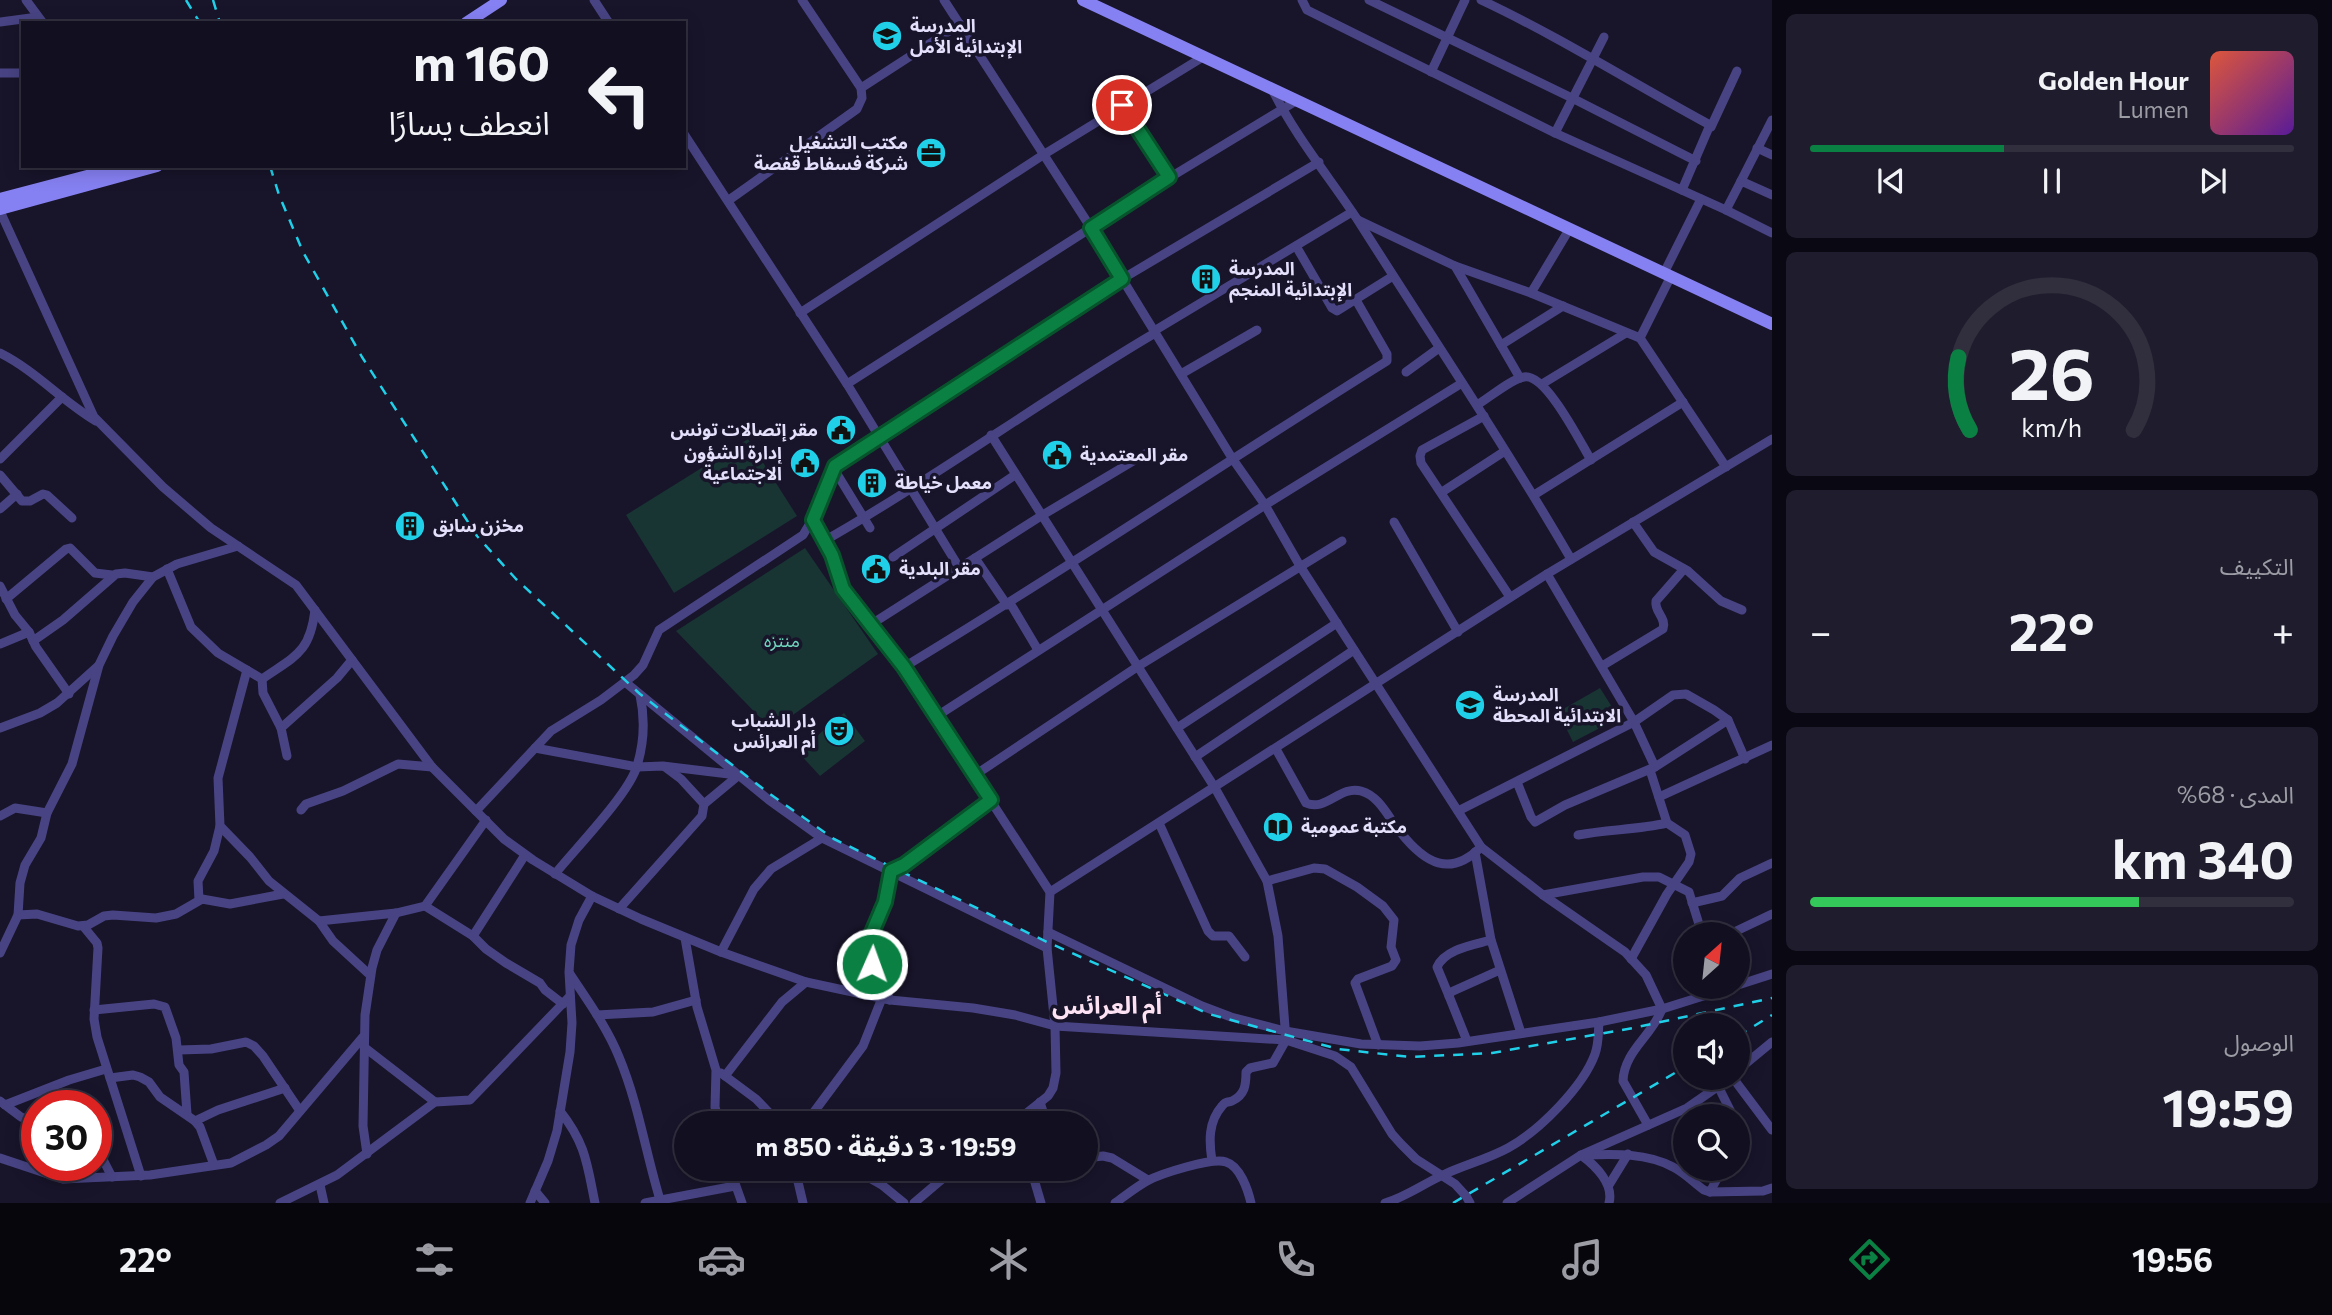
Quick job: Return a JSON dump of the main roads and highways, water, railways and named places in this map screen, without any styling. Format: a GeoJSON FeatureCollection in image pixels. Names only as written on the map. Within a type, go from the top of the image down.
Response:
{"type":"FeatureCollection","features":[{"type":"Feature","properties":{"kind":"main road"},"geometry":{"type":"LineString","coordinates":[[469,21],[501,0]]}},
{"type":"Feature","properties":{"kind":"main road"},"geometry":{"type":"LineString","coordinates":[[1083,0],[1109,5],[1203,57],[1772,324]]}},
{"type":"Feature","properties":{"kind":"main road"},"geometry":{"type":"LineString","coordinates":[[0,210],[119,168]]}},
{"type":"Feature","properties":{"kind":"main road"},"geometry":{"type":"LineString","coordinates":[[0,199],[149,168]]}},
{"type":"Feature","properties":{"kind":"railway"},"geometry":{"type":"LineString","coordinates":[[186,0],[199,21]]}},
{"type":"Feature","properties":{"kind":"railway"},"geometry":{"type":"LineString","coordinates":[[213,0],[219,21]]}},
{"type":"Feature","properties":{"kind":"railway"},"geometry":{"type":"LineString","coordinates":[[271,168],[303,252],[362,357],[477,536],[516,579],[640,694],[770,794],[834,839],[1047,942],[1209,1014],[1338,1049],[1410,1057],[1492,1053],[1633,1028],[1772,998]]}},
{"type":"Feature","properties":{"kind":"railway"},"geometry":{"type":"LineString","coordinates":[[1750,1029],[1772,1015]]}},
{"type":"Feature","properties":{"kind":"railway"},"geometry":{"type":"LineString","coordinates":[[1453,1203],[1673,1074]]}},
{"type":"Feature","properties":{"kind":"place","name":"المدرسة الإبتدائية الأمل"},"geometry":{"type":"Point","coordinates":[887,36]}},
{"type":"Feature","properties":{"kind":"place","name":"مكتب التشغيل شركة فسفاط قفصة"},"geometry":{"type":"Point","coordinates":[931,153]}},
{"type":"Feature","properties":{"kind":"place","name":"المدرسة الإبتدائية المنجم"},"geometry":{"type":"Point","coordinates":[1206,279]}},
{"type":"Feature","properties":{"kind":"place","name":"مقر إتصالات تونس"},"geometry":{"type":"Point","coordinates":[841,430]}},
{"type":"Feature","properties":{"kind":"place","name":"مقر المعتمدية"},"geometry":{"type":"Point","coordinates":[1057,455]}},
{"type":"Feature","properties":{"kind":"place","name":"إدارة الشؤون الاجتماعية"},"geometry":{"type":"Point","coordinates":[805,463]}},
{"type":"Feature","properties":{"kind":"place","name":"معمل خياطة"},"geometry":{"type":"Point","coordinates":[872,483]}},
{"type":"Feature","properties":{"kind":"place","name":"مخزن سابق"},"geometry":{"type":"Point","coordinates":[410,526]}},
{"type":"Feature","properties":{"kind":"place","name":"مقر البلدية"},"geometry":{"type":"Point","coordinates":[876,569]}},
{"type":"Feature","properties":{"kind":"place","name":"المدرسة الابتدائية المحطة"},"geometry":{"type":"Point","coordinates":[1470,705]}},
{"type":"Feature","properties":{"kind":"place","name":"دار الشباب أم العرائس"},"geometry":{"type":"Point","coordinates":[839,731]}},
{"type":"Feature","properties":{"kind":"place","name":"مكتبة عمومية"},"geometry":{"type":"Point","coordinates":[1278,827]}},
{"type":"Feature","properties":{"kind":"district","name":"أم العرائس"},"geometry":{"type":"Point","coordinates":[1107,1006]}},
{"type":"Feature","properties":{"kind":"park label","name":"منتزه"},"geometry":{"type":"Point","coordinates":[782,641]}}]}
